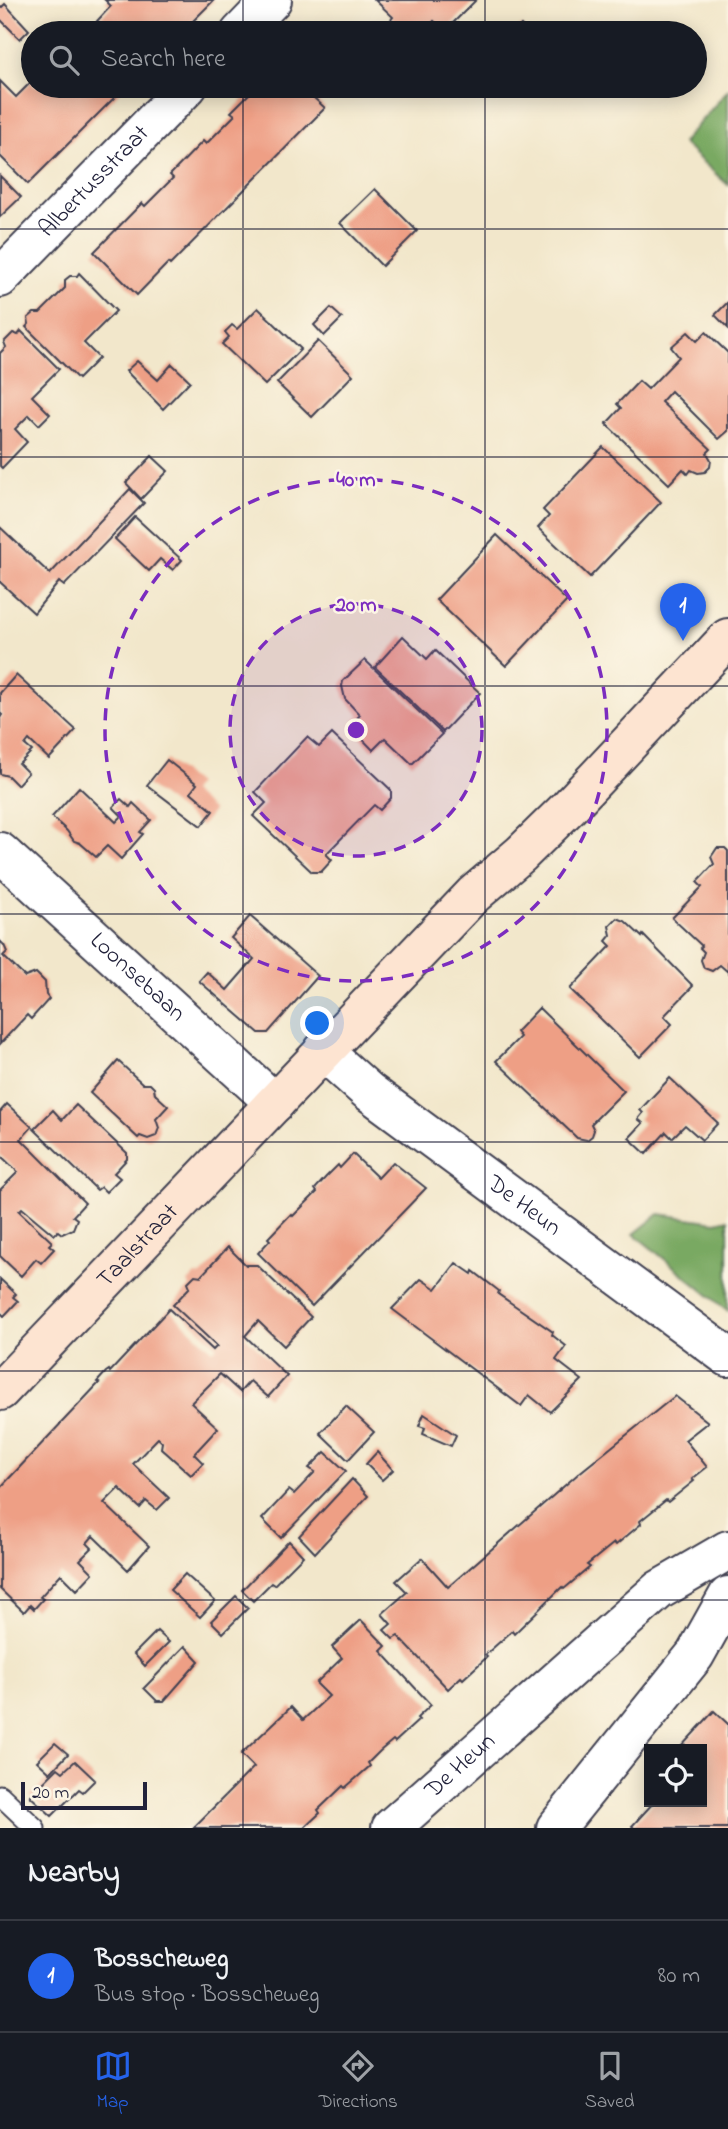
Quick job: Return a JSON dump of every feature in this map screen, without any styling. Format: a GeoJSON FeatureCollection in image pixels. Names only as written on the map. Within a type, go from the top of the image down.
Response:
{"type":"FeatureCollection","features":[{"type":"Feature","properties":{"kind":"main road","name":"Taalstraat"},"geometry":{"type":"LineString","coordinates":[[0,1391],[473,895],[521,854],[568,807],[728,638]]}},
{"type":"Feature","properties":{"kind":"street"},"geometry":{"type":"LineString","coordinates":[[252,21],[272,0]]}},
{"type":"Feature","properties":{"kind":"street","name":"Albertusstraat"},"geometry":{"type":"LineString","coordinates":[[0,278],[176,98]]}},
{"type":"Feature","properties":{"kind":"street","name":"Loonsebaan"},"geometry":{"type":"LineString","coordinates":[[0,852],[275,1103]]}},
{"type":"Feature","properties":{"kind":"street","name":"De Heun"},"geometry":{"type":"LineString","coordinates":[[323,1051],[368,1091],[728,1357]]}},
{"type":"Feature","properties":{"kind":"street","name":"De Heun"},"geometry":{"type":"LineString","coordinates":[[391,1828],[659,1590],[728,1550]]}},
{"type":"Feature","properties":{"kind":"street"},"geometry":{"type":"LineString","coordinates":[[556,1828],[695,1655],[728,1595]]}},
{"type":"Feature","properties":{"kind":"lane"},"geometry":{"type":"LineString","coordinates":[[0,1795],[35,1828]]}},
{"type":"Feature","properties":{"kind":"green space"},"geometry":{"type":"Polygon","coordinates":[[[728,90],[728,185],[682,143],[728,90]]]}},
{"type":"Feature","properties":{"kind":"green space"},"geometry":{"type":"Polygon","coordinates":[[[659,1214],[716,1222],[728,1219],[728,1311],[634,1234],[659,1214]]]}},
{"type":"Feature","properties":{"kind":"building"},"geometry":{"type":"Polygon","coordinates":[[[105,0],[214,0],[193,21],[97,21],[111,6],[105,0]]]}},
{"type":"Feature","properties":{"kind":"building"},"geometry":{"type":"Polygon","coordinates":[[[375,0],[476,0],[455,21],[390,21],[393,17],[375,0]]]}},
{"type":"Feature","properties":{"kind":"building"},"geometry":{"type":"Polygon","coordinates":[[[5,4],[21,21],[20,39],[0,19],[0,9],[5,4]]]}},
{"type":"Feature","properties":{"kind":"building"},"geometry":{"type":"Polygon","coordinates":[[[0,81],[16,97],[21,92],[21,98],[114,98],[28,184],[0,156],[0,81]]]}},
{"type":"Feature","properties":{"kind":"building"},"geometry":{"type":"Polygon","coordinates":[[[245,98],[314,98],[325,108],[137,295],[94,252],[142,203],[145,206],[173,178],[170,175],[203,141],[206,144],[235,115],[231,112],[245,98]]]}},
{"type":"Feature","properties":{"kind":"building"},"geometry":{"type":"Polygon","coordinates":[[[0,176],[21,197],[0,217],[0,176]]]}},
{"type":"Feature","properties":{"kind":"building"},"geometry":{"type":"Polygon","coordinates":[[[375,189],[417,231],[382,266],[340,223],[375,189]]]}},
{"type":"Feature","properties":{"kind":"building"},"geometry":{"type":"Polygon","coordinates":[[[79,273],[116,311],[84,343],[99,358],[78,379],[26,327],[29,324],[28,318],[34,313],[40,313],[65,288],[65,280],[79,273]]]}},
{"type":"Feature","properties":{"kind":"building"},"geometry":{"type":"Polygon","coordinates":[[[728,302],[728,328],[715,315],[728,302]]]}},
{"type":"Feature","properties":{"kind":"building"},"geometry":{"type":"Polygon","coordinates":[[[258,308],[301,349],[265,385],[222,344],[229,337],[225,332],[232,325],[237,329],[258,308]]]}},
{"type":"Feature","properties":{"kind":"building"},"geometry":{"type":"Polygon","coordinates":[[[331,308],[342,318],[324,336],[314,325],[331,308]]]}},
{"type":"Feature","properties":{"kind":"building"},"geometry":{"type":"Polygon","coordinates":[[[21,331],[59,369],[32,396],[50,414],[39,425],[29,415],[15,429],[27,442],[2,468],[0,353],[6,347],[4,342],[13,333],[18,335],[21,331]]]}},
{"type":"Feature","properties":{"kind":"building"},"geometry":{"type":"Polygon","coordinates":[[[688,332],[697,341],[706,332],[728,353],[728,431],[719,439],[671,391],[661,402],[711,449],[707,453],[711,460],[710,467],[705,472],[691,470],[688,474],[683,469],[669,484],[606,424],[621,408],[617,404],[639,381],[648,389],[679,357],[671,347],[688,332]]]}},
{"type":"Feature","properties":{"kind":"building"},"geometry":{"type":"Polygon","coordinates":[[[318,341],[353,375],[312,417],[277,383],[318,341]]]}},
{"type":"Feature","properties":{"kind":"building"},"geometry":{"type":"Polygon","coordinates":[[[137,361],[158,380],[172,364],[190,381],[163,409],[126,371],[137,361]]]}},
{"type":"Feature","properties":{"kind":"building"},"geometry":{"type":"Polygon","coordinates":[[[603,447],[661,502],[590,577],[538,528],[549,516],[543,510],[603,447]]]}},
{"type":"Feature","properties":{"kind":"building"},"geometry":{"type":"Polygon","coordinates":[[[152,456],[168,471],[141,499],[126,483],[152,456]]]}},
{"type":"Feature","properties":{"kind":"building"},"geometry":{"type":"Polygon","coordinates":[[[130,489],[144,503],[64,586],[59,582],[34,613],[0,582],[0,527],[50,574],[130,489]]]}},
{"type":"Feature","properties":{"kind":"building"},"geometry":{"type":"Polygon","coordinates":[[[135,517],[182,560],[173,570],[160,559],[149,571],[115,539],[135,517]]]}},
{"type":"Feature","properties":{"kind":"building"},"geometry":{"type":"Polygon","coordinates":[[[497,535],[567,601],[506,666],[436,600],[497,535]]]}},
{"type":"Feature","properties":{"kind":"building"},"geometry":{"type":"Polygon","coordinates":[[[403,636],[427,659],[435,650],[480,693],[443,732],[375,667],[403,636]]]}},
{"type":"Feature","properties":{"kind":"building"},"geometry":{"type":"Polygon","coordinates":[[[365,660],[442,734],[412,764],[385,738],[373,750],[350,726],[360,715],[345,699],[343,681],[365,660]]]}},
{"type":"Feature","properties":{"kind":"building"},"geometry":{"type":"Polygon","coordinates":[[[16,675],[76,730],[49,759],[29,740],[25,745],[32,751],[19,764],[28,773],[17,785],[8,776],[0,774],[0,693],[16,675]]]}},
{"type":"Feature","properties":{"kind":"building"},"geometry":{"type":"Polygon","coordinates":[[[332,734],[391,790],[391,798],[380,810],[374,805],[326,854],[332,860],[321,872],[312,872],[253,816],[266,803],[255,792],[307,737],[319,747],[332,734]]]}},
{"type":"Feature","properties":{"kind":"building"},"geometry":{"type":"Polygon","coordinates":[[[167,760],[197,784],[191,792],[213,811],[201,826],[147,785],[167,760]]]}},
{"type":"Feature","properties":{"kind":"building"},"geometry":{"type":"Polygon","coordinates":[[[79,787],[116,822],[122,816],[113,807],[121,799],[130,807],[133,803],[151,820],[140,832],[143,834],[121,859],[107,846],[96,857],[74,841],[52,817],[79,787]]]}},
{"type":"Feature","properties":{"kind":"building"},"geometry":{"type":"Polygon","coordinates":[[[717,848],[725,848],[728,851],[728,972],[720,965],[712,971],[704,968],[701,960],[704,952],[700,948],[702,946],[672,918],[702,887],[697,882],[714,864],[711,857],[717,848]]]}},
{"type":"Feature","properties":{"kind":"building"},"geometry":{"type":"Polygon","coordinates":[[[250,916],[318,976],[268,1033],[259,1033],[199,981],[207,972],[227,990],[254,959],[231,938],[250,916]]]}},
{"type":"Feature","properties":{"kind":"building"},"geometry":{"type":"Polygon","coordinates":[[[617,918],[625,921],[642,937],[643,935],[693,986],[664,1016],[672,1024],[640,1057],[570,989],[611,946],[606,941],[611,935],[609,926],[617,918]]]}},
{"type":"Feature","properties":{"kind":"building"},"geometry":{"type":"Polygon","coordinates":[[[0,941],[7,952],[3,956],[25,977],[36,973],[45,982],[49,999],[31,1019],[27,1015],[0,1044],[0,941]]]}},
{"type":"Feature","properties":{"kind":"building"},"geometry":{"type":"Polygon","coordinates":[[[539,1008],[624,1091],[591,1124],[594,1130],[587,1140],[577,1138],[496,1061],[520,1037],[516,1032],[539,1008]]]}},
{"type":"Feature","properties":{"kind":"building"},"geometry":{"type":"Polygon","coordinates":[[[118,1061],[143,1084],[150,1084],[155,1094],[168,1106],[156,1119],[159,1128],[156,1136],[138,1138],[90,1093],[118,1061]]]}},
{"type":"Feature","properties":{"kind":"building"},"geometry":{"type":"Polygon","coordinates":[[[670,1078],[718,1123],[702,1140],[685,1125],[672,1138],[666,1132],[646,1154],[629,1138],[643,1123],[638,1119],[643,1113],[640,1110],[670,1078]]]}},
{"type":"Feature","properties":{"kind":"building"},"geometry":{"type":"Polygon","coordinates":[[[7,1104],[32,1127],[21,1139],[85,1203],[73,1216],[77,1219],[73,1229],[62,1234],[58,1231],[54,1235],[22,1208],[19,1211],[52,1242],[49,1245],[54,1249],[41,1263],[36,1259],[21,1276],[0,1256],[0,1190],[18,1172],[0,1155],[0,1112],[7,1104]]]}},
{"type":"Feature","properties":{"kind":"building"},"geometry":{"type":"Polygon","coordinates":[[[76,1105],[127,1153],[127,1159],[114,1173],[120,1178],[106,1192],[101,1187],[97,1190],[34,1129],[53,1110],[62,1120],[76,1105]]]}},
{"type":"Feature","properties":{"kind":"building"},"geometry":{"type":"Polygon","coordinates":[[[353,1154],[378,1178],[393,1162],[426,1188],[312,1306],[258,1253],[291,1214],[293,1216],[317,1192],[315,1189],[326,1177],[338,1165],[340,1168],[353,1154]]]}},
{"type":"Feature","properties":{"kind":"building"},"geometry":{"type":"Polygon","coordinates":[[[228,1247],[246,1265],[257,1265],[311,1317],[284,1346],[258,1321],[245,1336],[287,1376],[268,1397],[250,1381],[240,1392],[220,1374],[191,1403],[218,1428],[194,1454],[203,1463],[191,1475],[161,1448],[162,1442],[158,1438],[133,1464],[169,1498],[157,1510],[146,1501],[140,1508],[119,1488],[104,1503],[149,1546],[128,1570],[93,1536],[87,1543],[92,1548],[80,1560],[93,1573],[77,1590],[61,1574],[40,1597],[43,1599],[34,1609],[30,1605],[24,1612],[0,1589],[0,1488],[99,1383],[97,1382],[106,1372],[110,1372],[169,1309],[213,1350],[217,1346],[173,1305],[190,1287],[188,1282],[195,1275],[201,1276],[228,1247]]]}},
{"type":"Feature","properties":{"kind":"building"},"geometry":{"type":"Polygon","coordinates":[[[456,1263],[472,1274],[473,1271],[499,1291],[498,1294],[553,1332],[552,1335],[566,1346],[556,1360],[582,1380],[550,1412],[529,1395],[521,1406],[392,1309],[421,1279],[436,1289],[456,1263]]]}},
{"type":"Feature","properties":{"kind":"building"},"geometry":{"type":"Polygon","coordinates":[[[0,1279],[16,1294],[13,1297],[18,1301],[4,1316],[0,1312],[0,1279]]]}},
{"type":"Feature","properties":{"kind":"building"},"geometry":{"type":"Polygon","coordinates":[[[675,1396],[708,1422],[685,1440],[707,1467],[668,1502],[666,1500],[640,1521],[641,1524],[616,1545],[614,1543],[587,1565],[590,1567],[564,1589],[562,1587],[514,1634],[512,1631],[463,1679],[461,1677],[448,1689],[398,1636],[393,1639],[384,1630],[391,1624],[382,1614],[407,1592],[396,1581],[422,1558],[448,1587],[578,1474],[675,1396]]]}},
{"type":"Feature","properties":{"kind":"building"},"geometry":{"type":"Polygon","coordinates":[[[346,1406],[374,1432],[348,1460],[320,1433],[346,1406]]]}},
{"type":"Feature","properties":{"kind":"building"},"geometry":{"type":"Polygon","coordinates":[[[424,1414],[456,1435],[451,1446],[423,1434],[425,1428],[419,1426],[424,1414]]]}},
{"type":"Feature","properties":{"kind":"building"},"geometry":{"type":"Polygon","coordinates":[[[325,1452],[346,1471],[281,1538],[262,1519],[289,1490],[294,1494],[315,1472],[309,1468],[325,1452]]]}},
{"type":"Feature","properties":{"kind":"building"},"geometry":{"type":"Polygon","coordinates":[[[377,1452],[393,1470],[382,1480],[366,1464],[377,1452]]]}},
{"type":"Feature","properties":{"kind":"building"},"geometry":{"type":"Polygon","coordinates":[[[352,1479],[368,1496],[315,1553],[299,1536],[352,1479]]]}},
{"type":"Feature","properties":{"kind":"building"},"geometry":{"type":"Polygon","coordinates":[[[289,1541],[303,1556],[274,1585],[271,1583],[253,1601],[242,1590],[289,1541]]]}},
{"type":"Feature","properties":{"kind":"building"},"geometry":{"type":"Polygon","coordinates":[[[185,1574],[215,1601],[200,1617],[170,1590],[185,1574]]]}},
{"type":"Feature","properties":{"kind":"building"},"geometry":{"type":"Polygon","coordinates":[[[236,1596],[248,1608],[223,1633],[211,1621],[236,1596]]]}},
{"type":"Feature","properties":{"kind":"building"},"geometry":{"type":"Polygon","coordinates":[[[361,1620],[386,1646],[381,1651],[431,1705],[417,1718],[419,1720],[395,1742],[393,1740],[380,1751],[368,1763],[370,1766],[345,1788],[343,1786],[304,1828],[193,1828],[254,1767],[241,1754],[291,1707],[303,1720],[329,1696],[316,1683],[342,1658],[332,1647],[361,1620]]]}},
{"type":"Feature","properties":{"kind":"building"},"geometry":{"type":"Polygon","coordinates":[[[157,1631],[169,1642],[145,1666],[134,1654],[157,1631]]]}},
{"type":"Feature","properties":{"kind":"building"},"geometry":{"type":"Polygon","coordinates":[[[185,1646],[199,1661],[164,1701],[157,1701],[144,1688],[185,1646]]]}},
{"type":"Feature","properties":{"kind":"building"},"geometry":{"type":"Polygon","coordinates":[[[714,1711],[728,1724],[728,1828],[634,1828],[632,1826],[649,1807],[707,1807],[707,1744],[684,1744],[714,1711]]]}},
{"type":"Feature","properties":{"kind":"building"},"geometry":{"type":"Polygon","coordinates":[[[55,1743],[68,1754],[50,1773],[37,1761],[55,1743]]]}},
{"type":"Feature","properties":{"kind":"building"},"geometry":{"type":"Polygon","coordinates":[[[75,1761],[95,1780],[83,1792],[79,1789],[52,1816],[30,1796],[58,1768],[63,1772],[75,1761]]]}},
{"type":"Feature","properties":{"kind":"place","name":"Bosscheweg"},"geometry":{"type":"Point","coordinates":[683,641]}}]}
